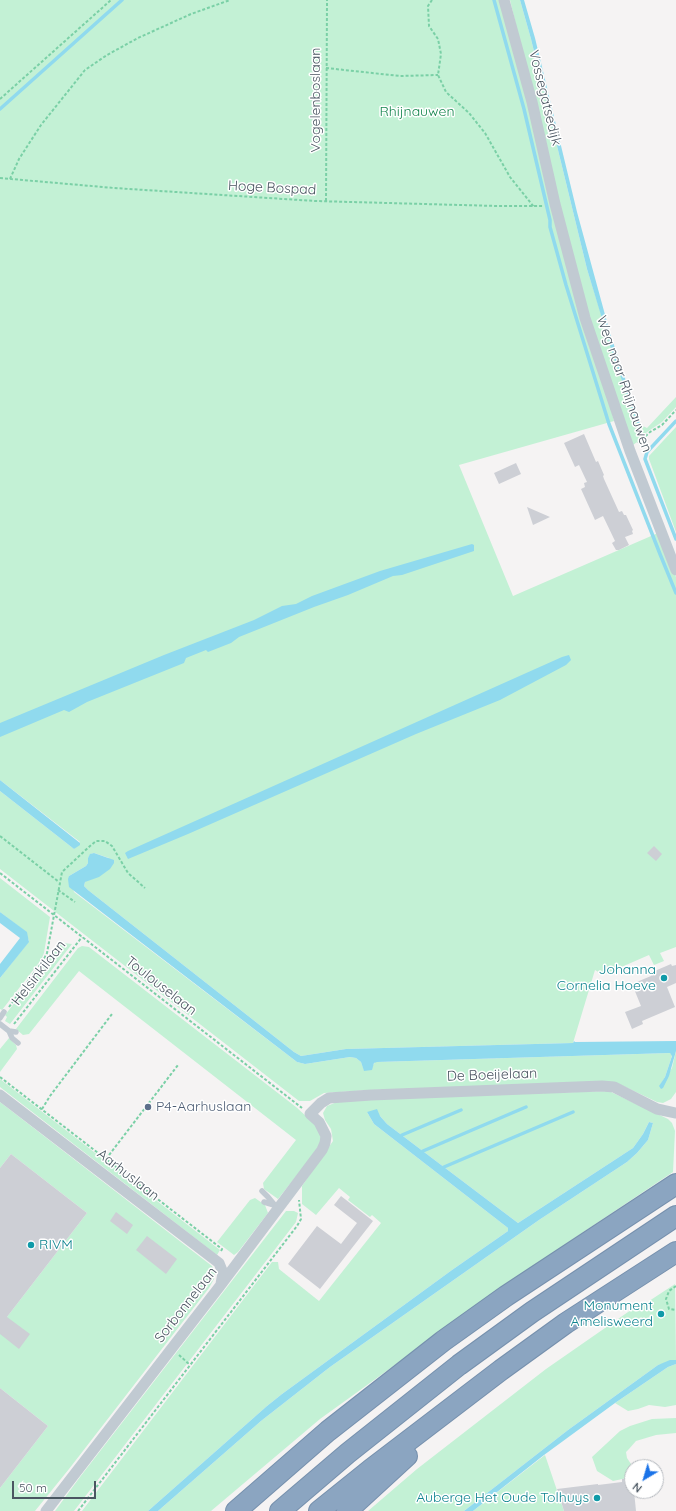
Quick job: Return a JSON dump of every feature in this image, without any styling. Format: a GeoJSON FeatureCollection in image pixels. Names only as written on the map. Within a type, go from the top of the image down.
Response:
{"type":"FeatureCollection","features":[{"type":"Feature","properties":{"kind":"highway"},"geometry":{"type":"LineString","coordinates":[[236,1511],[328,1431],[443,1341],[506,1296],[671,1187]]}},
{"type":"Feature","properties":{"kind":"highway"},"geometry":{"type":"LineString","coordinates":[[280,1511],[348,1453],[459,1365],[532,1312],[671,1219]]}},
{"type":"Feature","properties":{"kind":"highway"},"geometry":{"type":"LineString","coordinates":[[319,1511],[501,1370],[566,1323],[673,1253]]}},
{"type":"Feature","properties":{"kind":"highway"},"geometry":{"type":"LineString","coordinates":[[347,1511],[501,1370]]}},
{"type":"Feature","properties":{"kind":"street","name":"Vossegatsedijk"},"geometry":{"type":"LineString","coordinates":[[504,0],[532,102],[555,204]]}},
{"type":"Feature","properties":{"kind":"street","name":"Weg naar Rhijnauwen"},"geometry":{"type":"LineString","coordinates":[[555,204],[585,318],[630,451],[676,570]]}},
{"type":"Feature","properties":{"kind":"street","name":"De Boeijelaan"},"geometry":{"type":"LineString","coordinates":[[310,1114],[321,1103],[329,1098],[602,1086],[614,1087],[657,1109],[676,1113]]}},
{"type":"Feature","properties":{"kind":"street","name":"Aarhuslaan"},"geometry":{"type":"LineString","coordinates":[[0,1094],[214,1260],[222,1267],[223,1279],[220,1286]]}},
{"type":"Feature","properties":{"kind":"street","name":"Sorbonnelaan"},"geometry":{"type":"LineString","coordinates":[[46,1511],[220,1286],[276,1207],[298,1182],[316,1158],[325,1143],[326,1136],[324,1129],[310,1114]]}},
{"type":"Feature","properties":{"kind":"lane","name":"Helsinkilaan"},"geometry":{"type":"LineString","coordinates":[[0,1018],[4,1012]]}},
{"type":"Feature","properties":{"kind":"lane"},"geometry":{"type":"LineString","coordinates":[[0,1024],[9,1031],[12,1038],[18,1043]]}},
{"type":"Feature","properties":{"kind":"lane"},"geometry":{"type":"LineString","coordinates":[[9,1031],[16,1032]]}},
{"type":"Feature","properties":{"kind":"lane"},"geometry":{"type":"LineString","coordinates":[[262,1192],[276,1207]]}},
{"type":"Feature","properties":{"kind":"lane"},"geometry":{"type":"LineString","coordinates":[[264,1202],[276,1207]]}},
{"type":"Feature","properties":{"kind":"path"},"geometry":{"type":"LineString","coordinates":[[0,99],[111,0]]}},
{"type":"Feature","properties":{"kind":"path"},"geometry":{"type":"LineString","coordinates":[[10,179],[19,159],[41,125],[84,70],[138,38],[191,14],[230,0]]}},
{"type":"Feature","properties":{"kind":"path","name":"Vogelenboslaan"},"geometry":{"type":"LineString","coordinates":[[326,200],[327,0]]}},
{"type":"Feature","properties":{"kind":"path"},"geometry":{"type":"LineString","coordinates":[[432,0],[428,6],[429,26],[438,39],[441,54],[438,75],[446,92],[469,113],[484,133],[510,177],[534,206]]}},
{"type":"Feature","properties":{"kind":"path"},"geometry":{"type":"LineString","coordinates":[[326,68],[400,76],[438,75]]}},
{"type":"Feature","properties":{"kind":"path","name":"Hoge Bospad"},"geometry":{"type":"LineString","coordinates":[[0,178],[252,198],[543,206]]}},
{"type":"Feature","properties":{"kind":"path"},"geometry":{"type":"LineString","coordinates":[[630,451],[650,432],[662,425],[676,410]]}},
{"type":"Feature","properties":{"kind":"path"},"geometry":{"type":"LineString","coordinates":[[0,836],[59,882],[63,869],[96,841],[105,841],[112,846],[128,873],[145,888]]}},
{"type":"Feature","properties":{"kind":"path","name":"Toulouselaan"},"geometry":{"type":"LineString","coordinates":[[0,873],[310,1114]]}},
{"type":"Feature","properties":{"kind":"path","name":"Helsinkilaan"},"geometry":{"type":"LineString","coordinates":[[4,1012],[46,957],[49,949],[59,882]]}},
{"type":"Feature","properties":{"kind":"path"},"geometry":{"type":"LineString","coordinates":[[58,890],[75,902]]}},
{"type":"Feature","properties":{"kind":"path","name":"Helsinkilaan"},"geometry":{"type":"LineString","coordinates":[[9,1031],[82,937]]}},
{"type":"Feature","properties":{"kind":"path"},"geometry":{"type":"LineString","coordinates":[[42,1109],[50,1096],[112,1014]]}},
{"type":"Feature","properties":{"kind":"path"},"geometry":{"type":"LineString","coordinates":[[106,1159],[178,1065]]}},
{"type":"Feature","properties":{"kind":"path"},"geometry":{"type":"LineString","coordinates":[[0,1077],[222,1249],[214,1260]]}},
{"type":"Feature","properties":{"kind":"path"},"geometry":{"type":"LineString","coordinates":[[78,1511],[297,1226],[301,1219],[298,1182]]}},
{"type":"Feature","properties":{"kind":"path"},"geometry":{"type":"LineString","coordinates":[[676,1286],[669,1291],[666,1298],[669,1309],[676,1310]]}},
{"type":"Feature","properties":{"kind":"green space","name":"Rhijnauwen"},"geometry":{"type":"Polygon","coordinates":[[[0,0],[503,0],[614,421],[459,465],[513,596],[658,533],[676,577],[676,947],[660,953],[664,961],[654,965],[649,955],[603,975],[595,970],[573,1043],[346,1049],[301,1056],[84,886],[85,882],[109,858],[94,853],[91,854],[88,858],[88,863],[86,866],[69,876],[74,892],[297,1062],[305,1064],[350,1057],[356,1058],[361,1062],[364,1070],[372,1067],[375,1062],[670,1053],[672,1055],[670,1062],[665,1077],[659,1087],[672,1068],[676,1051],[676,1092],[671,1099],[663,1103],[657,1102],[617,1083],[370,1090],[324,1093],[310,1101],[299,1101],[0,869],[0,791],[74,849],[80,842],[0,780],[0,0]]]}},
{"type":"Feature","properties":{"kind":"green space"},"geometry":{"type":"Polygon","coordinates":[[[510,0],[520,0],[531,39],[587,269],[637,423],[647,428],[676,397],[676,407],[662,422],[647,432],[633,445],[603,368],[548,161],[510,0]]]}},
{"type":"Feature","properties":{"kind":"green space"},"geometry":{"type":"Polygon","coordinates":[[[676,427],[676,532],[649,456],[676,427]]]}},
{"type":"Feature","properties":{"kind":"green space"},"geometry":{"type":"Polygon","coordinates":[[[0,878],[50,917],[44,953],[41,960],[2,1010],[0,1009],[0,978],[29,941],[26,932],[0,912],[0,878]]]}},
{"type":"Feature","properties":{"kind":"green space"},"geometry":{"type":"Polygon","coordinates":[[[63,943],[72,944],[10,1024],[5,1021],[7,1017],[5,1015],[44,965],[54,949],[63,943]]]}},
{"type":"Feature","properties":{"kind":"green space"},"geometry":{"type":"Polygon","coordinates":[[[82,946],[89,947],[296,1107],[318,1127],[322,1141],[278,1199],[264,1189],[263,1183],[296,1140],[79,971],[29,1034],[23,1035],[16,1029],[78,948],[82,946]]]}},
{"type":"Feature","properties":{"kind":"green space"},"geometry":{"type":"Polygon","coordinates":[[[9,1038],[16,1045],[17,1049],[0,1072],[0,1049],[9,1038]]]}},
{"type":"Feature","properties":{"kind":"green space"},"geometry":{"type":"Polygon","coordinates":[[[0,1079],[220,1250],[217,1255],[0,1087],[0,1079]]]}},
{"type":"Feature","properties":{"kind":"green space"},"geometry":{"type":"Polygon","coordinates":[[[609,1091],[668,1119],[672,1123],[675,1131],[673,1172],[567,1243],[320,1419],[211,1511],[158,1511],[261,1421],[330,1367],[539,1220],[627,1162],[648,1140],[653,1123],[649,1122],[633,1148],[518,1223],[387,1124],[380,1116],[367,1112],[374,1124],[508,1228],[508,1231],[282,1394],[148,1511],[82,1511],[272,1262],[278,1262],[279,1269],[319,1301],[381,1223],[372,1215],[370,1217],[348,1200],[350,1197],[339,1188],[316,1215],[302,1204],[302,1186],[333,1141],[331,1129],[325,1120],[323,1113],[327,1106],[337,1102],[356,1099],[609,1091]]]}},
{"type":"Feature","properties":{"kind":"green space"},"geometry":{"type":"Polygon","coordinates":[[[0,1102],[212,1266],[215,1272],[214,1279],[209,1288],[35,1511],[0,1511],[0,1488],[48,1426],[0,1388],[0,1326],[87,1213],[11,1154],[0,1168],[0,1102]]]}},
{"type":"Feature","properties":{"kind":"green space"},"geometry":{"type":"Polygon","coordinates":[[[255,1198],[265,1205],[268,1213],[238,1252],[234,1255],[217,1242],[250,1200],[255,1198]]]}},
{"type":"Feature","properties":{"kind":"green space"},"geometry":{"type":"Polygon","coordinates":[[[286,1211],[294,1211],[298,1213],[296,1222],[74,1511],[55,1511],[80,1477],[286,1211]]]}},
{"type":"Feature","properties":{"kind":"green space"},"geometry":{"type":"Polygon","coordinates":[[[675,1284],[676,1360],[658,1365],[568,1430],[464,1511],[368,1511],[417,1469],[546,1369],[641,1303],[643,1305],[675,1284]]]}},
{"type":"Feature","properties":{"kind":"green space"},"geometry":{"type":"Polygon","coordinates":[[[676,1364],[676,1405],[665,1407],[649,1405],[628,1411],[615,1403],[668,1367],[676,1364]]]}},
{"type":"Feature","properties":{"kind":"green space"},"geometry":{"type":"Polygon","coordinates":[[[676,1418],[676,1433],[656,1435],[636,1441],[626,1452],[628,1459],[624,1459],[624,1479],[613,1481],[597,1471],[592,1457],[620,1431],[652,1419],[676,1418]]]}},
{"type":"Feature","properties":{"kind":"green space"},"geometry":{"type":"Polygon","coordinates":[[[545,1455],[564,1511],[473,1511],[545,1455]]]}},
{"type":"Feature","properties":{"kind":"water"},"geometry":{"type":"Polygon","coordinates":[[[520,0],[524,0],[535,38],[577,212],[610,333],[640,423],[637,423],[613,355],[587,269],[531,39],[520,0]]]}},
{"type":"Feature","properties":{"kind":"water"},"geometry":{"type":"Polygon","coordinates":[[[472,544],[474,545],[474,551],[402,575],[393,576],[348,595],[314,607],[239,637],[231,643],[208,652],[206,650],[186,658],[184,663],[87,702],[69,712],[64,710],[0,737],[0,723],[164,655],[254,620],[282,606],[296,604],[312,596],[380,571],[472,544]]]}},
{"type":"Feature","properties":{"kind":"water"},"geometry":{"type":"Polygon","coordinates":[[[569,655],[571,660],[566,665],[500,700],[416,734],[128,859],[125,853],[562,657],[569,655]]]}},
{"type":"Feature","properties":{"kind":"water"},"geometry":{"type":"Polygon","coordinates":[[[0,780],[80,843],[80,845],[74,849],[0,791],[0,780]]]}},
{"type":"Feature","properties":{"kind":"water"},"geometry":{"type":"Polygon","coordinates":[[[94,853],[114,860],[114,863],[110,869],[99,877],[85,882],[84,886],[88,890],[301,1056],[346,1049],[573,1043],[574,1041],[676,1041],[676,1051],[669,1076],[661,1089],[659,1086],[665,1077],[672,1056],[670,1053],[377,1062],[374,1063],[372,1070],[364,1071],[361,1062],[356,1058],[350,1057],[305,1064],[297,1062],[69,887],[69,876],[86,866],[90,854],[94,853]]]}},
{"type":"Feature","properties":{"kind":"water"},"geometry":{"type":"Polygon","coordinates":[[[0,912],[27,932],[29,942],[0,978],[0,964],[20,938],[0,923],[0,912]]]}},
{"type":"Feature","properties":{"kind":"water"},"geometry":{"type":"Polygon","coordinates":[[[377,1109],[380,1116],[387,1124],[518,1223],[633,1148],[649,1122],[653,1123],[648,1140],[627,1162],[539,1220],[330,1367],[261,1421],[158,1511],[148,1511],[282,1394],[508,1231],[508,1228],[374,1124],[367,1112],[377,1109]]]}},
{"type":"Feature","properties":{"kind":"water"},"geometry":{"type":"Polygon","coordinates":[[[670,1360],[676,1360],[676,1364],[668,1367],[615,1403],[544,1455],[473,1511],[464,1511],[568,1430],[658,1365],[670,1360]]]}},
{"type":"Feature","properties":{"kind":"building"},"geometry":{"type":"Polygon","coordinates":[[[584,434],[596,462],[598,461],[604,475],[604,479],[619,512],[622,511],[624,515],[626,515],[633,530],[633,534],[625,537],[629,545],[619,550],[616,550],[612,543],[615,541],[603,516],[595,520],[581,489],[585,487],[584,483],[587,482],[579,465],[575,467],[564,443],[584,434]]]}},
{"type":"Feature","properties":{"kind":"building"},"geometry":{"type":"Polygon","coordinates":[[[516,463],[521,474],[499,484],[494,473],[516,463]]]}},
{"type":"Feature","properties":{"kind":"building"},"geometry":{"type":"Polygon","coordinates":[[[527,507],[550,517],[533,525],[527,507]]]}},
{"type":"Feature","properties":{"kind":"building"},"geometry":{"type":"Polygon","coordinates":[[[654,846],[662,854],[656,861],[647,853],[654,846]]]}},
{"type":"Feature","properties":{"kind":"building"},"geometry":{"type":"Polygon","coordinates":[[[671,964],[672,966],[676,965],[676,983],[667,987],[675,1007],[642,1021],[643,1024],[632,1029],[625,1012],[641,1006],[632,984],[651,976],[650,973],[671,964]]]}},
{"type":"Feature","properties":{"kind":"building","name":"RIVM"},"geometry":{"type":"Polygon","coordinates":[[[11,1154],[87,1213],[7,1317],[30,1334],[19,1349],[0,1334],[0,1168],[11,1154]]]}},
{"type":"Feature","properties":{"kind":"building"},"geometry":{"type":"Polygon","coordinates":[[[341,1196],[373,1221],[320,1289],[288,1264],[317,1226],[341,1244],[357,1223],[334,1205],[341,1196]]]}},
{"type":"Feature","properties":{"kind":"building"},"geometry":{"type":"Polygon","coordinates":[[[116,1212],[133,1225],[127,1234],[110,1221],[116,1212]]]}},
{"type":"Feature","properties":{"kind":"building"},"geometry":{"type":"Polygon","coordinates":[[[147,1236],[177,1259],[166,1274],[136,1250],[147,1236]]]}},
{"type":"Feature","properties":{"kind":"building"},"geometry":{"type":"Polygon","coordinates":[[[0,1388],[48,1426],[0,1488],[0,1388]]]}},
{"type":"Feature","properties":{"kind":"building","name":"Auberge Het Oude Tolhuys"},"geometry":{"type":"Polygon","coordinates":[[[622,1479],[624,1479],[624,1499],[635,1499],[636,1511],[564,1511],[557,1489],[622,1482],[622,1479]]]}},
{"type":"Feature","properties":{"kind":"waterway"},"geometry":{"type":"LineString","coordinates":[[0,109],[122,0]]}},
{"type":"Feature","properties":{"kind":"waterway"},"geometry":{"type":"LineString","coordinates":[[494,0],[524,109],[550,220],[550,227],[566,285],[609,424],[676,593]]}},
{"type":"Feature","properties":{"kind":"waterway"},"geometry":{"type":"LineString","coordinates":[[676,421],[647,452],[645,459],[676,539]]}},
{"type":"Feature","properties":{"kind":"waterway"},"geometry":{"type":"LineString","coordinates":[[423,1151],[526,1107]]}},
{"type":"Feature","properties":{"kind":"waterway"},"geometry":{"type":"LineString","coordinates":[[402,1135],[461,1110]]}},
{"type":"Feature","properties":{"kind":"waterway"},"geometry":{"type":"LineString","coordinates":[[444,1167],[573,1112]]}},
{"type":"Feature","properties":{"kind":"place","name":"Johanna Cornelia Hoeve"},"geometry":{"type":"Point","coordinates":[664,978]}},
{"type":"Feature","properties":{"kind":"place","name":"P4-Aarhuslaan"},"geometry":{"type":"Point","coordinates":[148,1107]}},
{"type":"Feature","properties":{"kind":"place","name":"RIVM"},"geometry":{"type":"Point","coordinates":[31,1245]}},
{"type":"Feature","properties":{"kind":"place","name":"Monument Amelisweerd"},"geometry":{"type":"Point","coordinates":[661,1314]}},
{"type":"Feature","properties":{"kind":"place","name":"Auberge Het Oude Tolhuys"},"geometry":{"type":"Point","coordinates":[597,1498]}}]}
